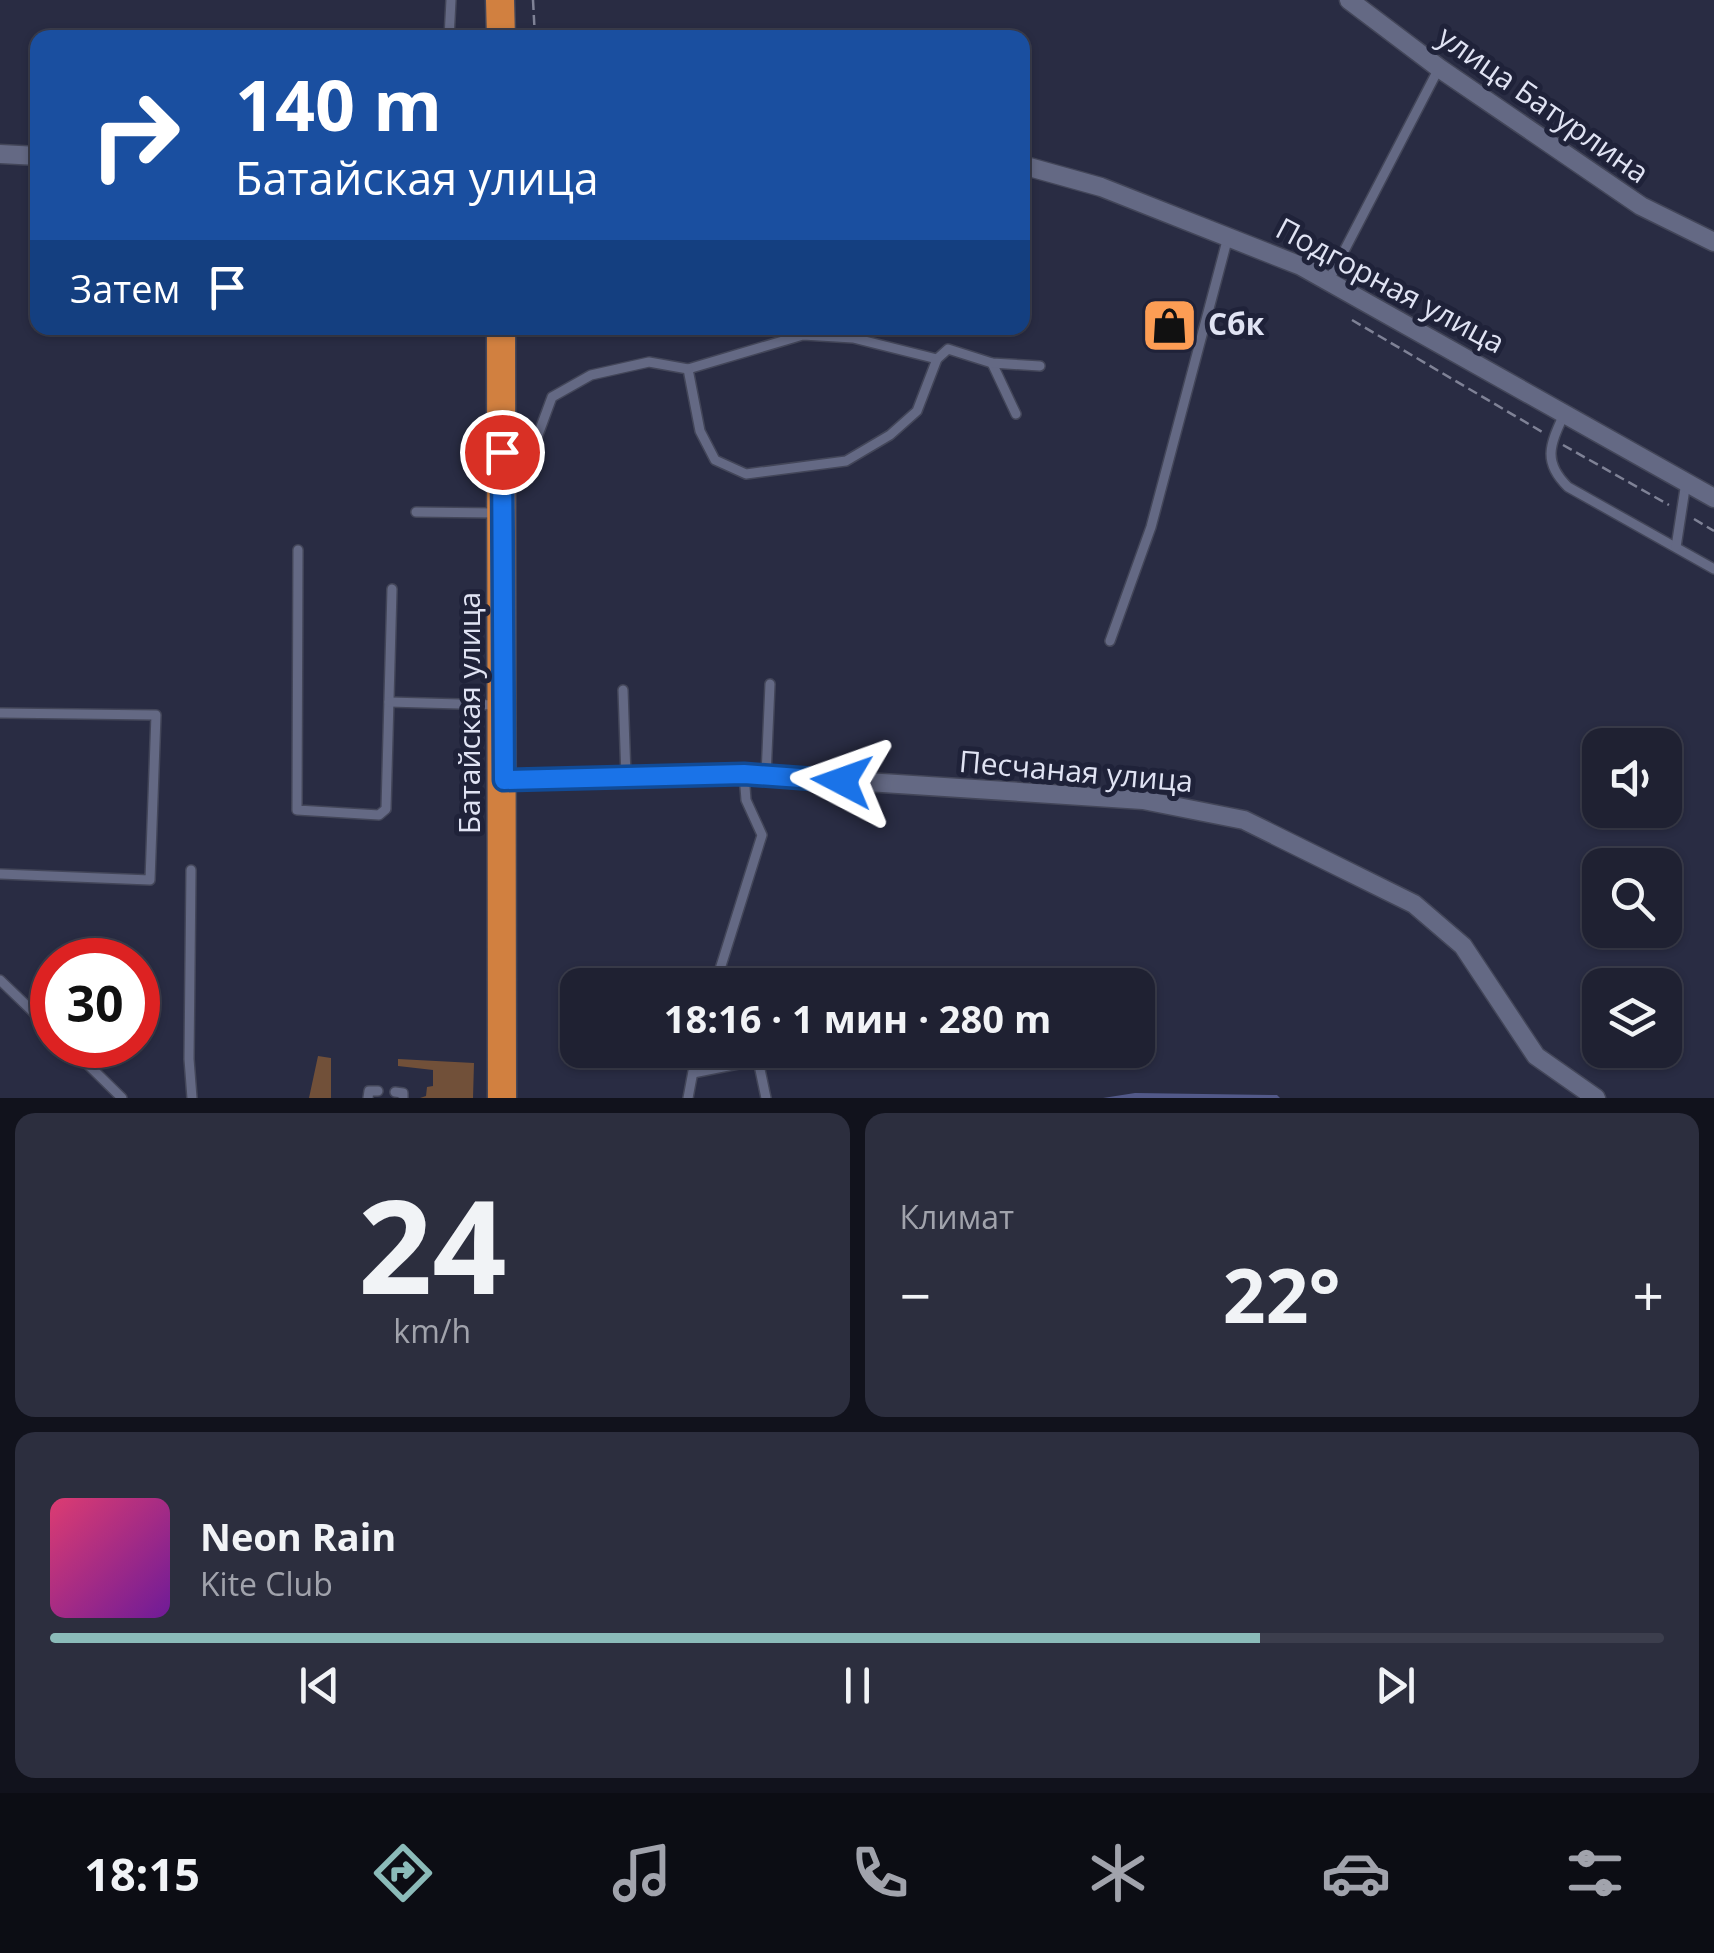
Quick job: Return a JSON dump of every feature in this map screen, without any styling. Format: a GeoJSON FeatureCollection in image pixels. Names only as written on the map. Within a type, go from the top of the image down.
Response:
{"type":"FeatureCollection","features":[{"type":"Feature","properties":{"kind":"highway"},"geometry":{"type":"LineString","coordinates":[[500,0],[500,30]]}},
{"type":"Feature","properties":{"kind":"highway","name":"Батайская улица"},"geometry":{"type":"LineString","coordinates":[[502,335],[502,1098]]}},
{"type":"Feature","properties":{"kind":"street","name":"улица Батурлина"},"geometry":{"type":"LineString","coordinates":[[1349,0],[1439,68],[1641,206],[1714,242]]}},
{"type":"Feature","properties":{"kind":"street"},"geometry":{"type":"LineString","coordinates":[[0,154],[30,156]]}},
{"type":"Feature","properties":{"kind":"street","name":"Подгорная улица"},"geometry":{"type":"LineString","coordinates":[[1030,167],[1101,187],[1229,235],[1329,280],[1714,498]]}},
{"type":"Feature","properties":{"kind":"street","name":"Песчаная улица"},"geometry":{"type":"LineString","coordinates":[[504,780],[744,774],[1143,800],[1244,820],[1414,904],[1463,946],[1536,1056],[1596,1098]]}},
{"type":"Feature","properties":{"kind":"lane"},"geometry":{"type":"LineString","coordinates":[[449,30],[451,0]]}},
{"type":"Feature","properties":{"kind":"lane"},"geometry":{"type":"LineString","coordinates":[[1329,280],[1439,68]]}},
{"type":"Feature","properties":{"kind":"lane"},"geometry":{"type":"LineString","coordinates":[[1110,641],[1152,527],[1229,235]]}},
{"type":"Feature","properties":{"kind":"lane"},"geometry":{"type":"LineString","coordinates":[[502,452],[535,443],[552,396],[591,375],[649,362],[688,369],[803,335],[853,338],[937,359]]}},
{"type":"Feature","properties":{"kind":"lane"},"geometry":{"type":"LineString","coordinates":[[688,369],[700,431],[715,460],[746,474],[846,462],[890,436],[917,410],[937,359],[948,349],[992,364],[1040,366]]}},
{"type":"Feature","properties":{"kind":"lane"},"geometry":{"type":"LineString","coordinates":[[992,364],[1016,414]]}},
{"type":"Feature","properties":{"kind":"lane"},"geometry":{"type":"LineString","coordinates":[[1565,412],[1550,455],[1554,473],[1568,486],[1714,568]]}},
{"type":"Feature","properties":{"kind":"lane"},"geometry":{"type":"LineString","coordinates":[[1676,547],[1686,482]]}},
{"type":"Feature","properties":{"kind":"lane"},"geometry":{"type":"LineString","coordinates":[[416,512],[502,513]]}},
{"type":"Feature","properties":{"kind":"lane"},"geometry":{"type":"LineString","coordinates":[[298,550],[298,810],[380,815],[386,809],[392,588]]}},
{"type":"Feature","properties":{"kind":"lane"},"geometry":{"type":"LineString","coordinates":[[766,776],[770,684]]}},
{"type":"Feature","properties":{"kind":"lane"},"geometry":{"type":"LineString","coordinates":[[623,690],[626,778]]}},
{"type":"Feature","properties":{"kind":"lane"},"geometry":{"type":"LineString","coordinates":[[389,702],[503,706]]}},
{"type":"Feature","properties":{"kind":"lane"},"geometry":{"type":"LineString","coordinates":[[0,713],[156,716],[150,880],[0,874]]}},
{"type":"Feature","properties":{"kind":"lane"},"geometry":{"type":"LineString","coordinates":[[720,968],[762,835],[746,800],[744,774]]}},
{"type":"Feature","properties":{"kind":"lane"},"geometry":{"type":"LineString","coordinates":[[192,870],[192,1098]]}},
{"type":"Feature","properties":{"kind":"lane"},"geometry":{"type":"LineString","coordinates":[[0,980],[30,1009]]}},
{"type":"Feature","properties":{"kind":"lane"},"geometry":{"type":"LineString","coordinates":[[693,1073],[758,1060],[766,1098]]}},
{"type":"Feature","properties":{"kind":"lane"},"geometry":{"type":"LineString","coordinates":[[91,1068],[122,1098]]}},
{"type":"Feature","properties":{"kind":"lane"},"geometry":{"type":"LineString","coordinates":[[688,1098],[694,1068]]}},
{"type":"Feature","properties":{"kind":"lane"},"geometry":{"type":"LineString","coordinates":[[368,1098],[368,1091],[378,1091]]}},
{"type":"Feature","properties":{"kind":"path"},"geometry":{"type":"LineString","coordinates":[[533,0],[535,30]]}},
{"type":"Feature","properties":{"kind":"path"},"geometry":{"type":"LineString","coordinates":[[1352,320],[1714,531]]}},
{"type":"Feature","properties":{"kind":"shaded area"},"geometry":{"type":"Polygon","coordinates":[[[318,1056],[331,1058],[331,1098],[309,1098],[318,1056]]]}},
{"type":"Feature","properties":{"kind":"shaded area"},"geometry":{"type":"Polygon","coordinates":[[[398,1059],[474,1063],[473,1098],[420,1098],[426,1096],[427,1087],[433,1086],[433,1070],[398,1066],[398,1059]]]}},
{"type":"Feature","properties":{"kind":"water"},"geometry":{"type":"Polygon","coordinates":[[[1135,1093],[1277,1095],[1280,1098],[1103,1098],[1135,1093]]]}},
{"type":"Feature","properties":{"kind":"place","name":"Сбк"},"geometry":{"type":"Point","coordinates":[1169,325]}},
{"type":"Feature","properties":{"kind":"route"},"geometry":{"type":"LineString","coordinates":[[502,452],[504,780],[744,774],[842,781]]}}]}
